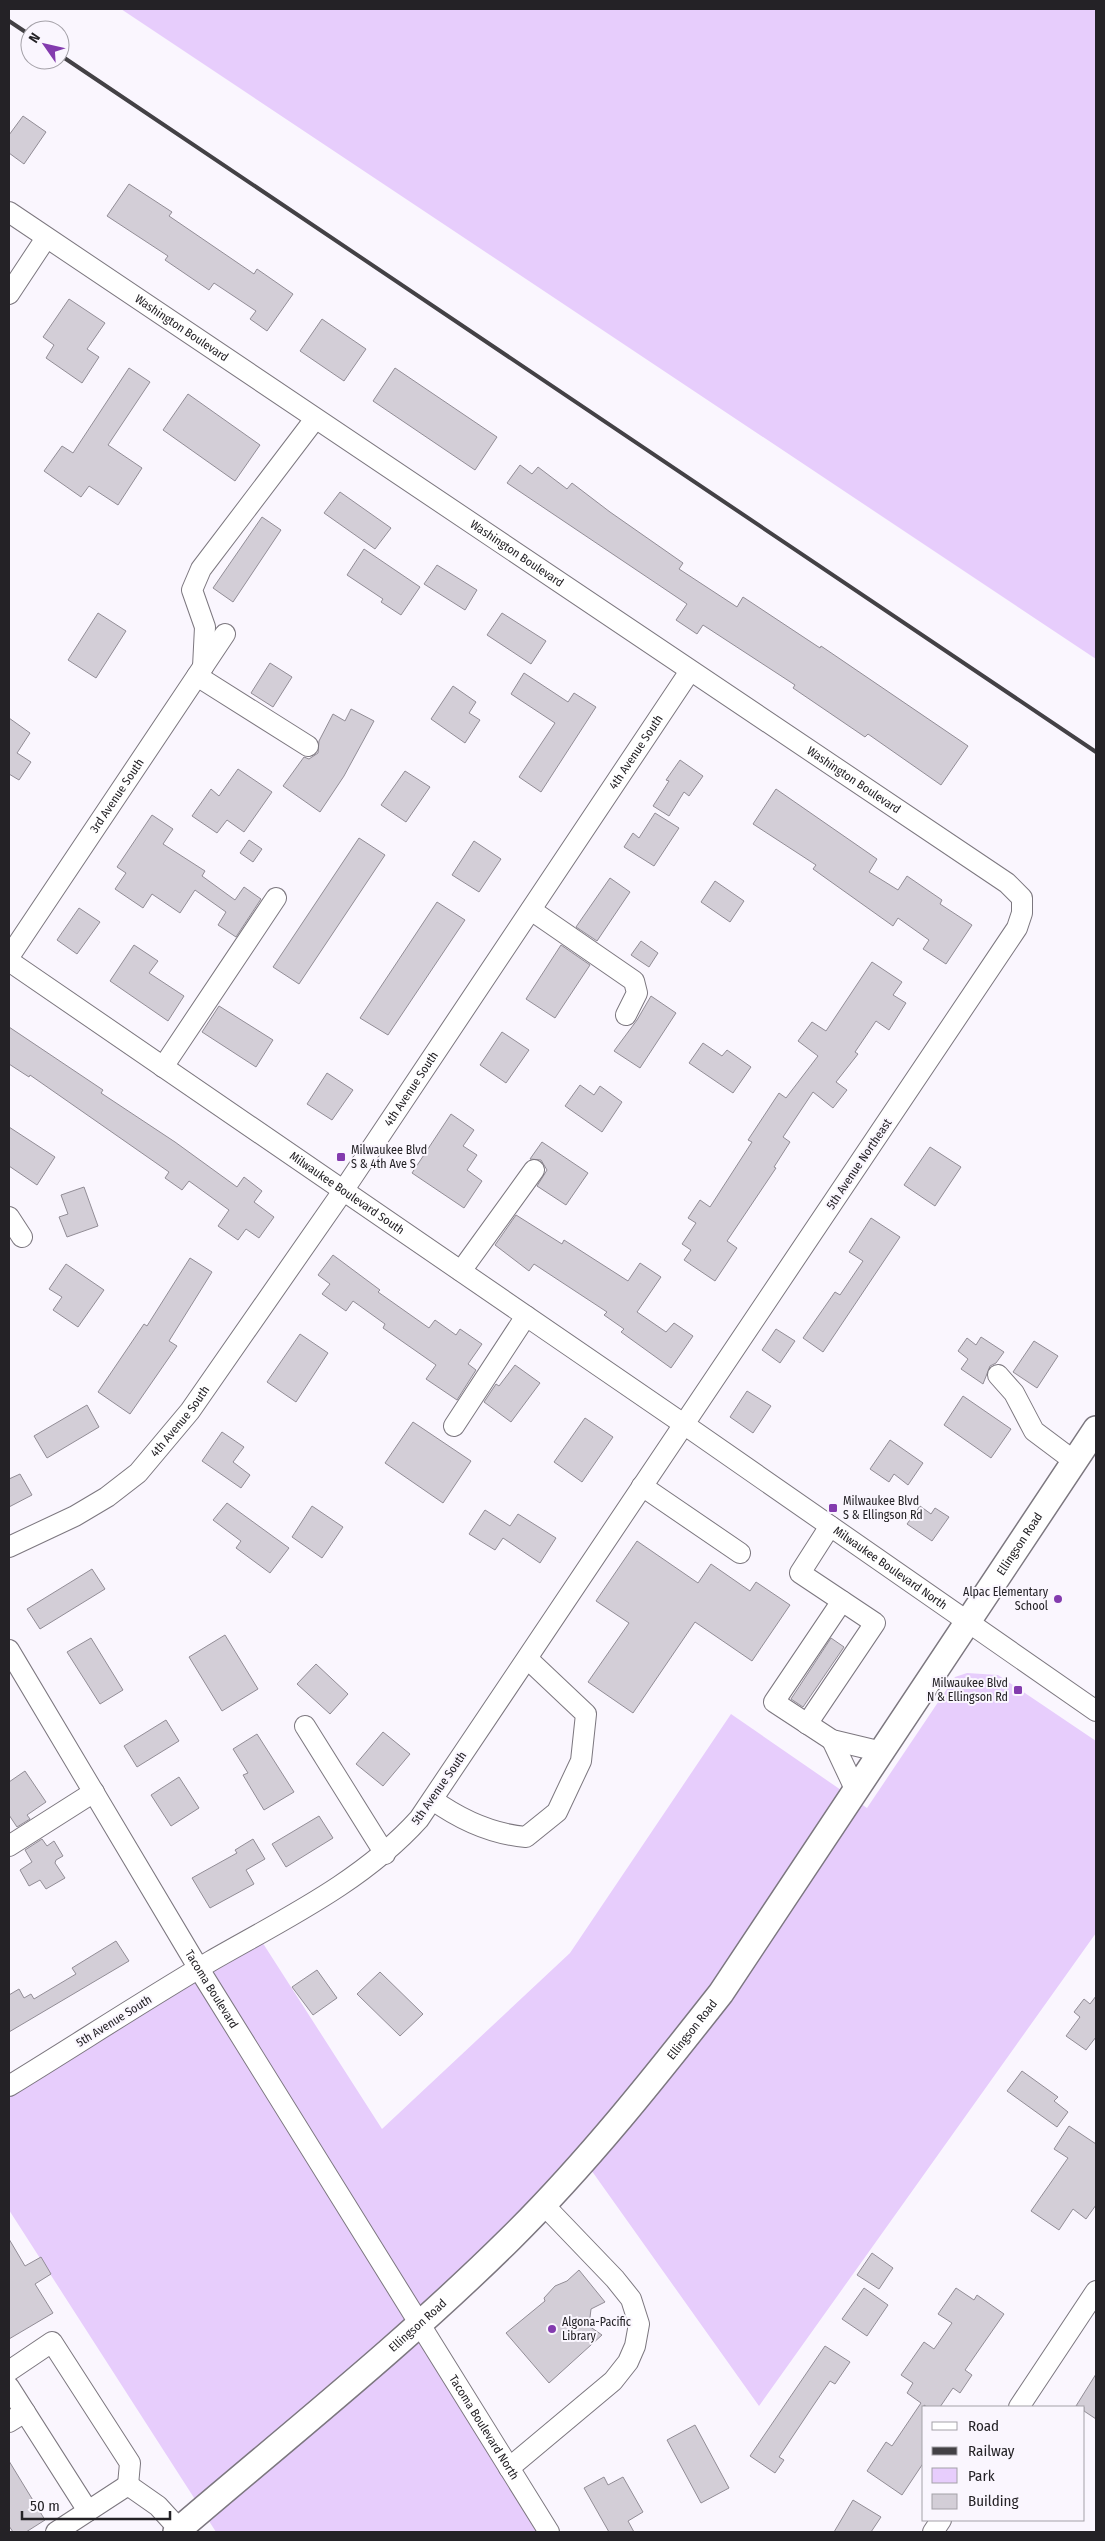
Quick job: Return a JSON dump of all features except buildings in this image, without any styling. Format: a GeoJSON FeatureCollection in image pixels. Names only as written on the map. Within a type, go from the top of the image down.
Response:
{"type":"FeatureCollection","features":[{"type":"Feature","properties":{"kind":"main road","name":"Ellingson Road"},"geometry":{"type":"LineString","coordinates":[[178,2531],[420,2324],[543,2204],[656,2076],[722,1992],[1096,1429]]}},
{"type":"Feature","properties":{"kind":"street","name":"Washington Boulevard"},"geometry":{"type":"LineString","coordinates":[[9,212],[1007,883],[1022,898]]}},
{"type":"Feature","properties":{"kind":"street"},"geometry":{"type":"LineString","coordinates":[[9,294],[46,238]]}},
{"type":"Feature","properties":{"kind":"street"},"geometry":{"type":"LineString","coordinates":[[308,746],[200,672],[205,626],[192,590],[201,570],[316,419]]}},
{"type":"Feature","properties":{"kind":"street","name":"3rd Avenue South"},"geometry":{"type":"LineString","coordinates":[[9,957],[225,634]]}},
{"type":"Feature","properties":{"kind":"street","name":"4th Avenue South"},"geometry":{"type":"LineString","coordinates":[[9,1546],[75,1516],[107,1497],[138,1473],[190,1411],[343,1190],[690,671]]}},
{"type":"Feature","properties":{"kind":"street"},"geometry":{"type":"LineString","coordinates":[[163,1067],[276,898]]}},
{"type":"Feature","properties":{"kind":"street","name":"5th Avenue Northeast"},"geometry":{"type":"LineString","coordinates":[[685,1425],[1017,928],[1022,913],[1022,898]]}},
{"type":"Feature","properties":{"kind":"street"},"geometry":{"type":"LineString","coordinates":[[531,910],[634,981],[637,993],[626,1015]]}},
{"type":"Feature","properties":{"kind":"street","name":"Milwaukee Boulevard South"},"geometry":{"type":"LineString","coordinates":[[9,961],[685,1425]]}},
{"type":"Feature","properties":{"kind":"street"},"geometry":{"type":"LineString","coordinates":[[461,1271],[534,1170]]}},
{"type":"Feature","properties":{"kind":"street"},"geometry":{"type":"LineString","coordinates":[[9,1217],[22,1237]]}},
{"type":"Feature","properties":{"kind":"street"},"geometry":{"type":"LineString","coordinates":[[454,1426],[526,1316]]}},
{"type":"Feature","properties":{"kind":"street"},"geometry":{"type":"LineString","coordinates":[[998,1375],[1014,1393],[1034,1431],[1074,1461]]}},
{"type":"Feature","properties":{"kind":"street","name":"5th Avenue South"},"geometry":{"type":"LineString","coordinates":[[9,2086],[199,1969],[354,1877],[385,1854],[419,1819],[434,1800],[642,1486],[685,1425]]}},
{"type":"Feature","properties":{"kind":"street","name":"Milwaukee Boulevard North"},"geometry":{"type":"LineString","coordinates":[[685,1425],[1096,1711]]}},
{"type":"Feature","properties":{"kind":"street"},"geometry":{"type":"LineString","coordinates":[[642,1486],[740,1553]]}},
{"type":"Feature","properties":{"kind":"street"},"geometry":{"type":"LineString","coordinates":[[807,1724],[875,1623],[800,1573],[830,1526]]}},
{"type":"Feature","properties":{"kind":"street"},"geometry":{"type":"LineString","coordinates":[[842,1601],[774,1702],[832,1740],[882,1752]]}},
{"type":"Feature","properties":{"kind":"street","name":"Tacoma Boulevard"},"geometry":{"type":"LineString","coordinates":[[9,1650],[199,1969],[420,2324]]}},
{"type":"Feature","properties":{"kind":"street"},"geometry":{"type":"LineString","coordinates":[[434,1800],[455,1815],[503,1835],[511,1836],[526,1837],[557,1812],[581,1761],[586,1714],[532,1664],[529,1656]]}},
{"type":"Feature","properties":{"kind":"street"},"geometry":{"type":"LineString","coordinates":[[305,1726],[385,1854]]}},
{"type":"Feature","properties":{"kind":"street"},"geometry":{"type":"LineString","coordinates":[[832,1740],[856,1791]]}},
{"type":"Feature","properties":{"kind":"street"},"geometry":{"type":"LineString","coordinates":[[9,1846],[94,1792]]}},
{"type":"Feature","properties":{"kind":"street"},"geometry":{"type":"LineString","coordinates":[[509,2468],[612,2381],[628,2362],[635,2346],[639,2324],[631,2299],[615,2279],[543,2204]]}},
{"type":"Feature","properties":{"kind":"street"},"geometry":{"type":"LineString","coordinates":[[1020,2406],[1089,2317],[1096,2291]]}},
{"type":"Feature","properties":{"kind":"street","name":"Tacoma Boulevard North"},"geometry":{"type":"LineString","coordinates":[[420,2324],[549,2532]]}},
{"type":"Feature","properties":{"kind":"street"},"geometry":{"type":"LineString","coordinates":[[9,2371],[52,2342],[130,2463],[128,2485]]}},
{"type":"Feature","properties":{"kind":"street"},"geometry":{"type":"LineString","coordinates":[[9,2387],[17,2417],[88,2511]]}},
{"type":"Feature","properties":{"kind":"street"},"geometry":{"type":"LineString","coordinates":[[128,2485],[158,2506],[178,2531]]}},
{"type":"Feature","properties":{"kind":"street"},"geometry":{"type":"LineString","coordinates":[[56,2532],[128,2485]]}},
{"type":"Feature","properties":{"kind":"street"},"geometry":{"type":"LineString","coordinates":[[933,2532],[940,2521]]}},
{"type":"Feature","properties":{"kind":"green space"},"geometry":{"type":"Polygon","coordinates":[[[121,9],[1096,9],[1096,659],[121,9]]]}},
{"type":"Feature","properties":{"kind":"green space"},"geometry":{"type":"Polygon","coordinates":[[[967,1673],[998,1675],[1096,1741],[1096,1933],[759,2406],[584,2160],[420,2324],[538,2532],[216,2532],[9,2210],[9,2086],[257,1934],[382,2129],[570,1953],[731,1714],[867,1808],[955,1677],[967,1673]]]}},
{"type":"Feature","properties":{"kind":"railway"},"geometry":{"type":"LineString","coordinates":[[9,21],[20,28]]}},
{"type":"Feature","properties":{"kind":"railway"},"geometry":{"type":"LineString","coordinates":[[70,62],[1096,752]]}},
{"type":"Feature","properties":{"kind":"place","name":"Milwaukee Blvd S & 4th Ave S"},"geometry":{"type":"Point","coordinates":[341,1157]}},
{"type":"Feature","properties":{"kind":"place","name":"Milwaukee Blvd S & Ellingson Rd"},"geometry":{"type":"Point","coordinates":[833,1508]}},
{"type":"Feature","properties":{"kind":"place","name":"Alpac Elementary School"},"geometry":{"type":"Point","coordinates":[1058,1599]}},
{"type":"Feature","properties":{"kind":"place","name":"Milwaukee Blvd N & Ellingson Rd"},"geometry":{"type":"Point","coordinates":[1018,1690]}},
{"type":"Feature","properties":{"kind":"place","name":"Algona-Pacific Library"},"geometry":{"type":"Point","coordinates":[552,2329]}}]}
